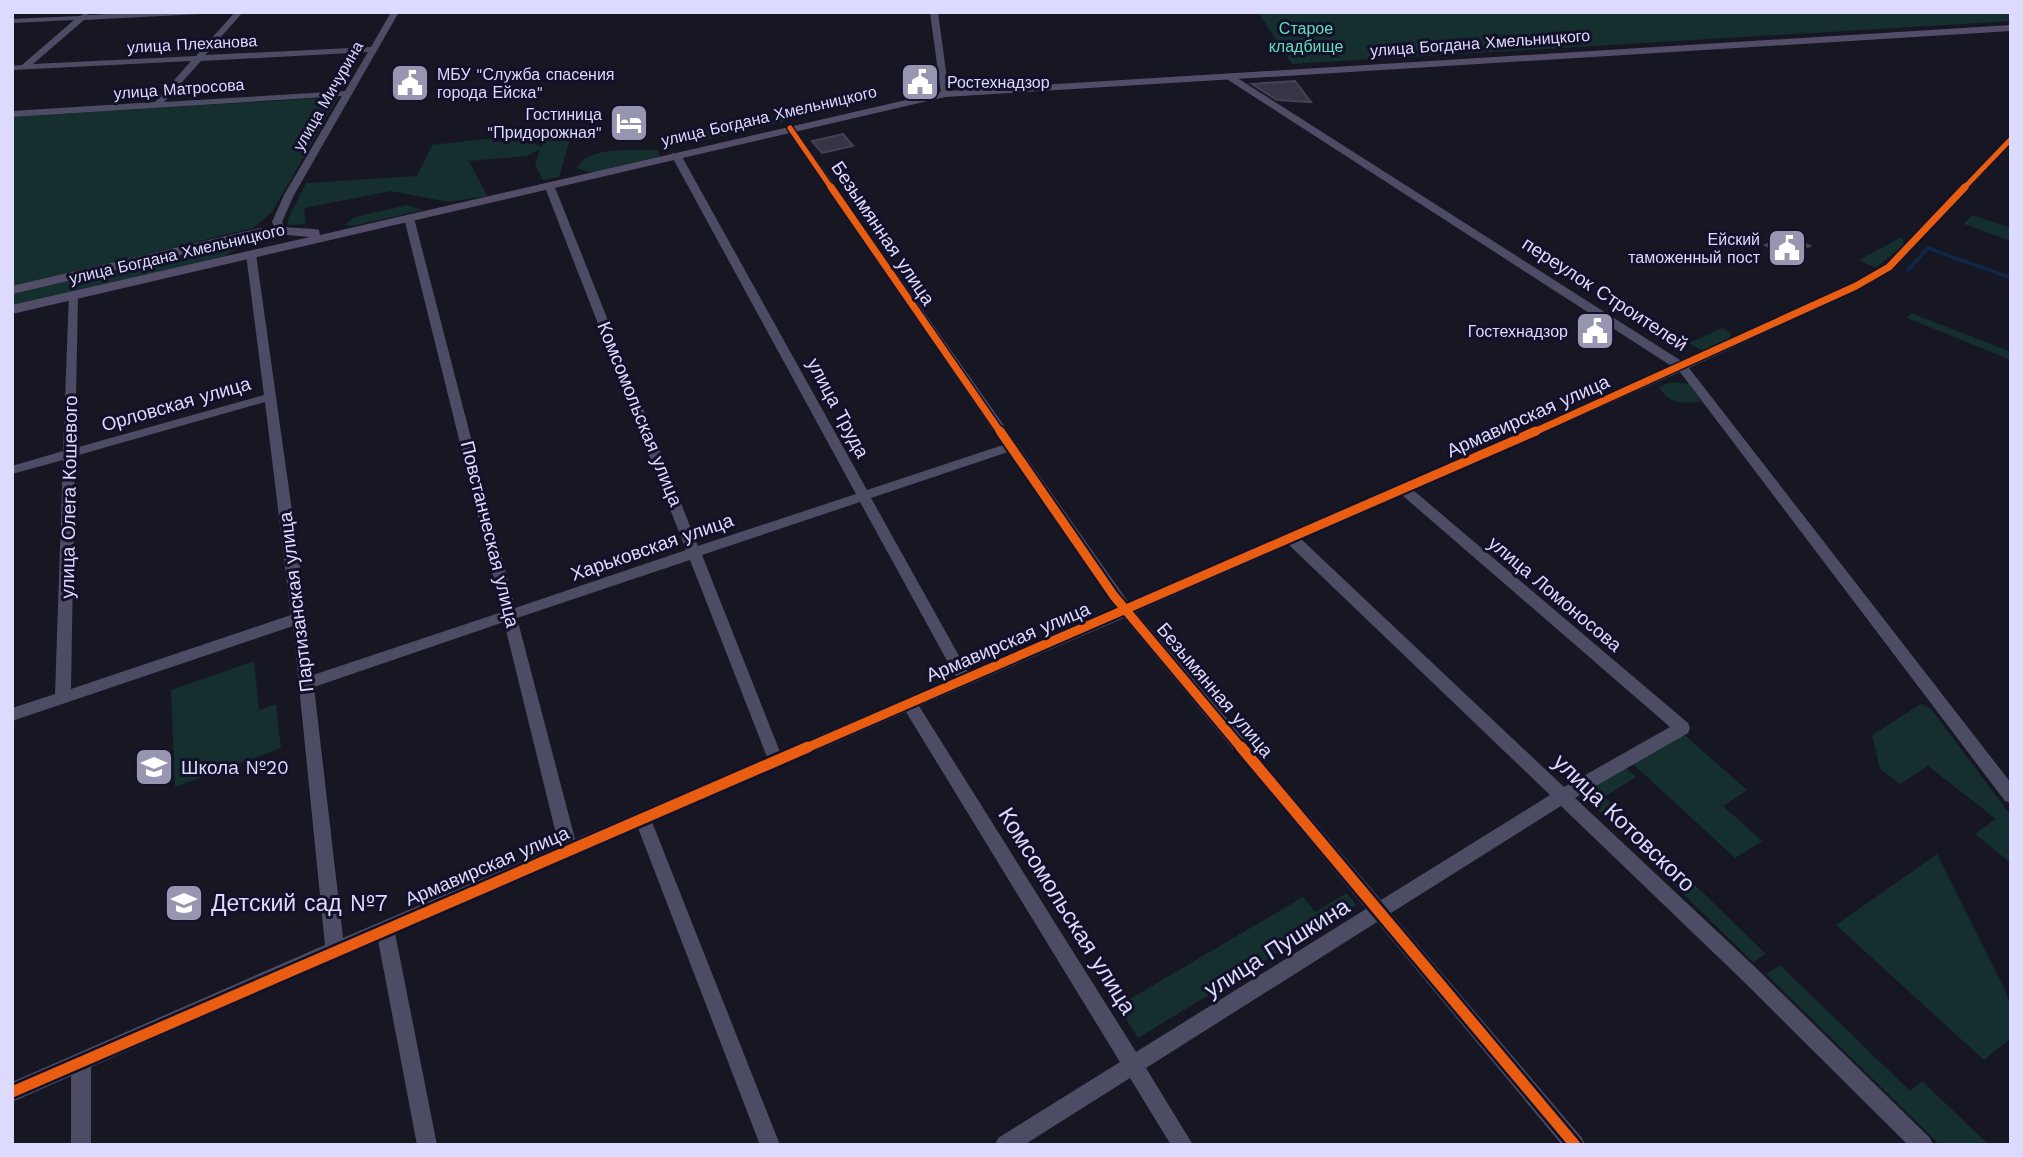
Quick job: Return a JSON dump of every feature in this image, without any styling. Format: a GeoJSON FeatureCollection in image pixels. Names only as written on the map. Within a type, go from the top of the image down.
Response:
{"type":"FeatureCollection","features":[{"type":"Feature","properties":{"kind":"main road","name":"улица Богдана Хмельницкого"},"geometry":{"type":"LineString","coordinates":[[12,310],[945,94],[2007,28]]}},
{"type":"Feature","properties":{"kind":"main road","name":"улица Богдана Хмельницкого"},"geometry":{"type":"LineString","coordinates":[[12,290],[260,232],[350,232]]}},
{"type":"Feature","properties":{"kind":"main road"},"geometry":{"type":"LineString","coordinates":[[260,232],[245,240],[242,247],[258,253],[285,240],[286,235],[281,232]]}},
{"type":"Feature","properties":{"kind":"street"},"geometry":{"type":"LineString","coordinates":[[12,21],[85,15],[201,12]]}},
{"type":"Feature","properties":{"kind":"street"},"geometry":{"type":"LineString","coordinates":[[157,105],[239,12]]}},
{"type":"Feature","properties":{"kind":"street","name":"улица Мичурина"},"geometry":{"type":"LineString","coordinates":[[281,232],[277,222],[289,195],[395,12]]}},
{"type":"Feature","properties":{"kind":"street"},"geometry":{"type":"LineString","coordinates":[[934,12],[945,94]]}},
{"type":"Feature","properties":{"kind":"street"},"geometry":{"type":"LineString","coordinates":[[25,67],[85,15]]}},
{"type":"Feature","properties":{"kind":"street","name":"улица Плеханова"},"geometry":{"type":"LineString","coordinates":[[12,68],[374,49]]}},
{"type":"Feature","properties":{"kind":"street","name":"переулок Строителей"},"geometry":{"type":"LineString","coordinates":[[1228,76],[1682,367],[2011,796]]}},
{"type":"Feature","properties":{"kind":"street","name":"улица Матросова"},"geometry":{"type":"LineString","coordinates":[[12,114],[347,93]]}},
{"type":"Feature","properties":{"kind":"street","name":"Безымянная улица"},"geometry":{"type":"LineString","coordinates":[[790,128],[1125,611],[1576,1145]]}},
{"type":"Feature","properties":{"kind":"street","name":"Армавирская улица"},"geometry":{"type":"LineString","coordinates":[[12,1092],[1682,367],[1881,273],[1917,239],[2011,139]]}},
{"type":"Feature","properties":{"kind":"street","name":"улица Труда"},"geometry":{"type":"LineString","coordinates":[[676,155],[965,680]]}},
{"type":"Feature","properties":{"kind":"street","name":"Комсомольская улица"},"geometry":{"type":"LineString","coordinates":[[549,185],[776,761]]}},
{"type":"Feature","properties":{"kind":"street","name":"улица Мичурина"},"geometry":{"type":"LineString","coordinates":[[260,232],[289,195]]}},
{"type":"Feature","properties":{"kind":"street","name":"Повстанческая улица"},"geometry":{"type":"LineString","coordinates":[[409,218],[569,850]]}},
{"type":"Feature","properties":{"kind":"street","name":"Партизанская улица"},"geometry":{"type":"LineString","coordinates":[[258,253],[270,397],[300,618],[335,950]]}},
{"type":"Feature","properties":{"kind":"street","name":"улица Олега Кошевого"},"geometry":{"type":"LineString","coordinates":[[63,698],[73,296]]}},
{"type":"Feature","properties":{"kind":"street","name":"Орловская улица"},"geometry":{"type":"LineString","coordinates":[[12,470],[270,397]]}},
{"type":"Feature","properties":{"kind":"street","name":"Харьковская улица"},"geometry":{"type":"LineString","coordinates":[[307,683],[1009,447]]}},
{"type":"Feature","properties":{"kind":"street","name":"улица Ломоносова"},"geometry":{"type":"LineString","coordinates":[[1403,489],[1682,728]]}},
{"type":"Feature","properties":{"kind":"street","name":"улица Котовского"},"geometry":{"type":"LineString","coordinates":[[1291,538],[1563,796],[1923,1145]]}},
{"type":"Feature","properties":{"kind":"street"},"geometry":{"type":"LineString","coordinates":[[12,715],[300,618]]}},
{"type":"Feature","properties":{"kind":"street","name":"Комсомольская улица"},"geometry":{"type":"LineString","coordinates":[[909,703],[1183,1145]]}},
{"type":"Feature","properties":{"kind":"street","name":"улица Пушкина"},"geometry":{"type":"LineString","coordinates":[[1005,1145],[1380,913],[1563,796],[1682,728]]}},
{"type":"Feature","properties":{"kind":"street"},"geometry":{"type":"LineString","coordinates":[[642,818],[770,1145]]}},
{"type":"Feature","properties":{"kind":"street"},"geometry":{"type":"LineString","coordinates":[[385,928],[427,1145]]}},
{"type":"Feature","properties":{"kind":"street"},"geometry":{"type":"LineString","coordinates":[[81,1062],[81,1145]]}},
{"type":"Feature","properties":{"kind":"green space","name":"Старое кладбище"},"geometry":{"type":"Polygon","coordinates":[[[1258,12],[2011,12],[2011,21],[1292,64],[1258,12]]]}},
{"type":"Feature","properties":{"kind":"green space"},"geometry":{"type":"Polygon","coordinates":[[[338,97],[272,212],[253,228],[12,287],[12,117],[338,97]]]}},
{"type":"Feature","properties":{"kind":"green space"},"geometry":{"type":"Polygon","coordinates":[[[788,117],[787,121],[678,146],[679,131],[725,130],[726,120],[788,117]]]}},
{"type":"Feature","properties":{"kind":"green space"},"geometry":{"type":"Polygon","coordinates":[[[494,138],[493,142],[531,141],[541,147],[544,141],[570,139],[559,177],[543,180],[535,165],[540,149],[527,156],[469,161],[487,196],[448,202],[391,191],[304,208],[306,224],[288,225],[288,219],[306,183],[417,176],[432,145],[494,138]]]}},
{"type":"Feature","properties":{"kind":"green space"},"geometry":{"type":"Polygon","coordinates":[[[658,150],[660,157],[593,173],[577,168],[583,161],[602,152],[658,150]]]}},
{"type":"Feature","properties":{"kind":"green space"},"geometry":{"type":"Polygon","coordinates":[[[407,205],[423,210],[353,226],[345,225],[355,217],[407,205]]]}},
{"type":"Feature","properties":{"kind":"green space"},"geometry":{"type":"Polygon","coordinates":[[[1972,215],[2011,228],[2011,241],[1964,224],[1972,215]]]}},
{"type":"Feature","properties":{"kind":"green space"},"geometry":{"type":"Polygon","coordinates":[[[1902,237],[1904,244],[1876,268],[1859,260],[1902,237]]]}},
{"type":"Feature","properties":{"kind":"green space"},"geometry":{"type":"Polygon","coordinates":[[[228,243],[235,249],[224,257],[12,306],[12,293],[228,243]]]}},
{"type":"Feature","properties":{"kind":"green space"},"geometry":{"type":"Polygon","coordinates":[[[1911,313],[2011,352],[2011,360],[1907,318],[1911,313]]]}},
{"type":"Feature","properties":{"kind":"green space"},"geometry":{"type":"Polygon","coordinates":[[[1722,328],[1730,333],[1730,339],[1703,351],[1689,343],[1722,328]]]}},
{"type":"Feature","properties":{"kind":"green space"},"geometry":{"type":"Polygon","coordinates":[[[1671,382],[1689,384],[1701,401],[1683,403],[1672,400],[1659,387],[1671,382]]]}},
{"type":"Feature","properties":{"kind":"green space"},"geometry":{"type":"Polygon","coordinates":[[[254,661],[259,710],[276,704],[281,748],[175,787],[171,690],[254,661]]]}},
{"type":"Feature","properties":{"kind":"green space"},"geometry":{"type":"Polygon","coordinates":[[[1921,704],[1931,709],[2011,816],[2011,863],[1975,834],[1996,819],[1928,766],[1900,784],[1880,769],[1872,735],[1921,704]]]}},
{"type":"Feature","properties":{"kind":"green space"},"geometry":{"type":"Polygon","coordinates":[[[1681,732],[1747,790],[1723,806],[1762,841],[1735,858],[1630,761],[1681,732]]]}},
{"type":"Feature","properties":{"kind":"green space"},"geometry":{"type":"Polygon","coordinates":[[[1625,767],[1636,777],[1604,797],[1766,954],[1753,962],[1580,793],[1625,767]]]}},
{"type":"Feature","properties":{"kind":"green space"},"geometry":{"type":"Polygon","coordinates":[[[1937,854],[2011,1006],[2011,1038],[1984,1060],[1836,925],[1937,854]]]}},
{"type":"Feature","properties":{"kind":"green space"},"geometry":{"type":"Polygon","coordinates":[[[1347,893],[1356,905],[1138,1038],[1118,1006],[1303,897],[1315,912],[1347,893]]]}},
{"type":"Feature","properties":{"kind":"green space"},"geometry":{"type":"Polygon","coordinates":[[[1780,965],[1910,1091],[1922,1081],[1989,1145],[1940,1145],[1766,974],[1780,965]]]}},
{"type":"Feature","properties":{"kind":"building"},"geometry":{"type":"Polygon","coordinates":[[[1295,81],[1311,102],[1277,100],[1252,84],[1295,81]]]}},
{"type":"Feature","properties":{"kind":"building"},"geometry":{"type":"Polygon","coordinates":[[[843,134],[853,146],[822,153],[812,141],[843,134]]]}},
{"type":"Feature","properties":{"kind":"building","name":"Ейский таможенный пост"},"geometry":{"type":"Polygon","coordinates":[[[1788,235],[1810,246],[1787,256],[1765,245],[1788,235]]]}},
{"type":"Feature","properties":{"kind":"waterway"},"geometry":{"type":"LineString","coordinates":[[1908,270],[1928,248],[2011,278]]}},
{"type":"Feature","properties":{"kind":"cycle path"},"geometry":{"type":"LineString","coordinates":[[790,128],[1114,596],[1575,1145]]}},
{"type":"Feature","properties":{"kind":"cycle path"},"geometry":{"type":"LineString","coordinates":[[12,1092],[335,950],[1125,611],[1696,361],[1856,286],[1889,267],[2011,139]]}},
{"type":"Feature","properties":{"kind":"place","name":"Ростехнадзор"},"geometry":{"type":"Point","coordinates":[920,82]}},
{"type":"Feature","properties":{"kind":"place","name":"МБУ \"Служба спасения города Ейска\""},"geometry":{"type":"Point","coordinates":[410,83]}},
{"type":"Feature","properties":{"kind":"place","name":"Гостиница \"Придорожная\""},"geometry":{"type":"Point","coordinates":[629,123]}},
{"type":"Feature","properties":{"kind":"place","name":"Ейский таможенный пост"},"geometry":{"type":"Point","coordinates":[1787,248]}},
{"type":"Feature","properties":{"kind":"place","name":"Гостехнадзор"},"geometry":{"type":"Point","coordinates":[1595,331]}},
{"type":"Feature","properties":{"kind":"place","name":"Школа №20"},"geometry":{"type":"Point","coordinates":[154,767]}},
{"type":"Feature","properties":{"kind":"place","name":"Детский сад №7"},"geometry":{"type":"Point","coordinates":[184,903]}}]}
